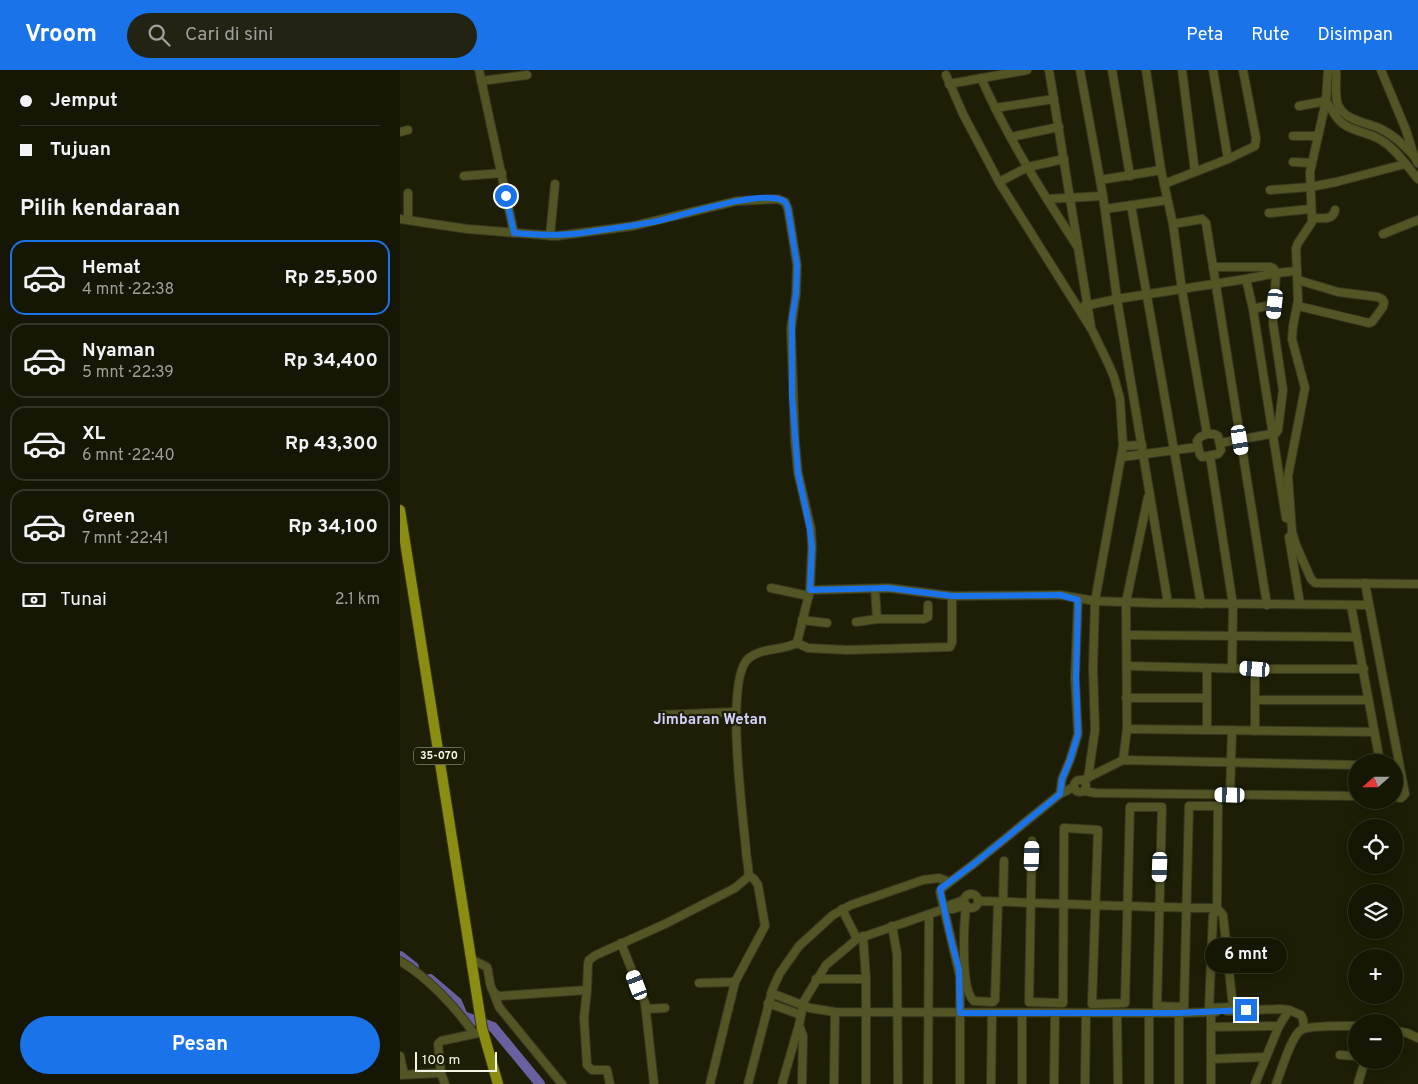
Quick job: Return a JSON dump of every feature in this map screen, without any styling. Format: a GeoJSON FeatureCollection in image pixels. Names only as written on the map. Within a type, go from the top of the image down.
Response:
{"type":"FeatureCollection","features":[{"type":"Feature","properties":{"kind":"main road","name":"35-070"},"geometry":{"type":"LineString","coordinates":[[400,510],[471,959],[479,1031],[498,1084]]}},
{"type":"Feature","properties":{"kind":"street"},"geometry":{"type":"LineString","coordinates":[[479,70],[514,233]]}},
{"type":"Feature","properties":{"kind":"street"},"geometry":{"type":"LineString","coordinates":[[949,84],[1027,70]]}},
{"type":"Feature","properties":{"kind":"street"},"geometry":{"type":"LineString","coordinates":[[1049,70],[1092,330]]}},
{"type":"Feature","properties":{"kind":"street"},"geometry":{"type":"LineString","coordinates":[[1080,70],[1104,196],[1117,299],[1168,603]]}},
{"type":"Feature","properties":{"kind":"street"},"geometry":{"type":"LineString","coordinates":[[1112,70],[1130,176]]}},
{"type":"Feature","properties":{"kind":"street"},"geometry":{"type":"LineString","coordinates":[[1146,70],[1161,170],[1173,224],[1182,290],[1207,434]]}},
{"type":"Feature","properties":{"kind":"street"},"geometry":{"type":"LineString","coordinates":[[1182,70],[1195,172]]}},
{"type":"Feature","properties":{"kind":"street"},"geometry":{"type":"LineString","coordinates":[[1213,70],[1228,159]]}},
{"type":"Feature","properties":{"kind":"street"},"geometry":{"type":"LineString","coordinates":[[1164,184],[1228,159],[1252,148],[1256,143],[1244,70]]}},
{"type":"Feature","properties":{"kind":"street"},"geometry":{"type":"LineString","coordinates":[[1380,70],[1406,130],[1416,159]]}},
{"type":"Feature","properties":{"kind":"street"},"geometry":{"type":"LineString","coordinates":[[1332,72],[1340,108],[1348,116],[1402,143],[1416,159]]}},
{"type":"Feature","properties":{"kind":"street"},"geometry":{"type":"LineString","coordinates":[[1332,72],[1312,163],[1310,186],[1312,218],[1310,227],[1296,248],[1298,306],[1292,339],[1306,388],[1288,468],[1292,532],[1313,582],[1318,584],[1418,584]]}},
{"type":"Feature","properties":{"kind":"street"},"geometry":{"type":"LineString","coordinates":[[481,81],[527,75]]}},
{"type":"Feature","properties":{"kind":"street"},"geometry":{"type":"LineString","coordinates":[[946,75],[999,182],[1092,330],[1114,377],[1120,399],[1122,457],[1095,601],[1093,668],[1095,730],[1084,791]]}},
{"type":"Feature","properties":{"kind":"street"},"geometry":{"type":"LineString","coordinates":[[981,78],[995,108],[1028,167],[1078,248]]}},
{"type":"Feature","properties":{"kind":"street"},"geometry":{"type":"LineString","coordinates":[[995,108],[1054,98]]}},
{"type":"Feature","properties":{"kind":"street"},"geometry":{"type":"LineString","coordinates":[[1299,106],[1326,101]]}},
{"type":"Feature","properties":{"kind":"street"},"geometry":{"type":"LineString","coordinates":[[1326,101],[1343,124],[1380,133],[1390,148],[1418,179]]}},
{"type":"Feature","properties":{"kind":"street"},"geometry":{"type":"LineString","coordinates":[[1011,137],[1059,127]]}},
{"type":"Feature","properties":{"kind":"street"},"geometry":{"type":"LineString","coordinates":[[1293,136],[1318,136]]}},
{"type":"Feature","properties":{"kind":"street"},"geometry":{"type":"LineString","coordinates":[[999,182],[1028,167],[1064,159]]}},
{"type":"Feature","properties":{"kind":"street"},"geometry":{"type":"LineString","coordinates":[[1294,162],[1312,163]]}},
{"type":"Feature","properties":{"kind":"street"},"geometry":{"type":"LineString","coordinates":[[1270,190],[1310,186],[1405,164]]}},
{"type":"Feature","properties":{"kind":"street"},"geometry":{"type":"LineString","coordinates":[[1100,180],[1161,170]]}},
{"type":"Feature","properties":{"kind":"street"},"geometry":{"type":"LineString","coordinates":[[464,176],[502,173]]}},
{"type":"Feature","properties":{"kind":"street"},"geometry":{"type":"LineString","coordinates":[[550,236],[555,184]]}},
{"type":"Feature","properties":{"kind":"street"},"geometry":{"type":"LineString","coordinates":[[408,193],[404,220],[467,229],[550,236],[633,226],[737,201],[778,199],[786,204],[797,265],[796,294],[792,318],[792,396],[798,473],[812,547],[809,593],[797,643]]}},
{"type":"Feature","properties":{"kind":"street"},"geometry":{"type":"LineString","coordinates":[[1047,199],[1104,196]]}},
{"type":"Feature","properties":{"kind":"street"},"geometry":{"type":"LineString","coordinates":[[1105,209],[1167,200]]}},
{"type":"Feature","properties":{"kind":"street"},"geometry":{"type":"LineString","coordinates":[[1131,205],[1201,604]]}},
{"type":"Feature","properties":{"kind":"street"},"geometry":{"type":"LineString","coordinates":[[1269,214],[1311,209]]}},
{"type":"Feature","properties":{"kind":"street"},"geometry":{"type":"LineString","coordinates":[[1312,218],[1330,218],[1334,215],[1335,210]]}},
{"type":"Feature","properties":{"kind":"street"},"geometry":{"type":"LineString","coordinates":[[1173,224],[1204,220],[1206,223],[1267,605]]}},
{"type":"Feature","properties":{"kind":"street"},"geometry":{"type":"LineString","coordinates":[[1383,234],[1418,220]]}},
{"type":"Feature","properties":{"kind":"street"},"geometry":{"type":"LineString","coordinates":[[1213,267],[1272,268],[1276,273],[1273,323],[1284,390],[1278,430],[1273,435],[1220,443]]}},
{"type":"Feature","properties":{"kind":"street"},"geometry":{"type":"LineString","coordinates":[[1077,307],[1117,299],[1246,280],[1276,273],[1297,275],[1338,292],[1378,297],[1384,302],[1383,307],[1372,322],[1369,323],[1298,306]]}},
{"type":"Feature","properties":{"kind":"street"},"geometry":{"type":"LineString","coordinates":[[1246,280],[1254,309],[1300,604]]}},
{"type":"Feature","properties":{"kind":"street"},"geometry":{"type":"LineString","coordinates":[[1254,309],[1275,304]]}},
{"type":"Feature","properties":{"kind":"street"},"geometry":{"type":"LineString","coordinates":[[1114,377],[1130,374]]}},
{"type":"Feature","properties":{"kind":"street"},"geometry":{"type":"LineString","coordinates":[[1122,421],[1138,420]]}},
{"type":"Feature","properties":{"kind":"street"},"geometry":{"type":"LineString","coordinates":[[1207,434],[1216,435],[1220,443],[1220,452],[1210,456],[1201,456],[1198,439],[1207,434]]}},
{"type":"Feature","properties":{"kind":"street"},"geometry":{"type":"LineString","coordinates":[[1123,446],[1142,445]]}},
{"type":"Feature","properties":{"kind":"street"},"geometry":{"type":"LineString","coordinates":[[1122,457],[1198,447]]}},
{"type":"Feature","properties":{"kind":"street"},"geometry":{"type":"LineString","coordinates":[[1210,456],[1233,605],[1232,668]]}},
{"type":"Feature","properties":{"kind":"street"},"geometry":{"type":"LineString","coordinates":[[1123,760],[1127,729],[1126,602],[1149,494]]}},
{"type":"Feature","properties":{"kind":"street"},"geometry":{"type":"LineString","coordinates":[[1130,581],[1136,603]]}},
{"type":"Feature","properties":{"kind":"street"},"geometry":{"type":"LineString","coordinates":[[1365,583],[1397,754]]}},
{"type":"Feature","properties":{"kind":"street"},"geometry":{"type":"LineString","coordinates":[[772,588],[809,593],[888,588],[952,596],[1066,596],[1095,601],[1136,603],[1369,605]]}},
{"type":"Feature","properties":{"kind":"street"},"geometry":{"type":"LineString","coordinates":[[875,589],[877,619]]}},
{"type":"Feature","properties":{"kind":"street"},"geometry":{"type":"LineString","coordinates":[[610,1084],[607,1070],[592,1070],[587,1065],[584,1018],[589,960],[735,888],[747,879],[749,875],[746,858],[736,712],[738,682],[741,670],[747,659],[756,653],[797,643],[808,648],[847,650],[950,647],[952,596]]}},
{"type":"Feature","properties":{"kind":"street"},"geometry":{"type":"LineString","coordinates":[[1060,794],[1062,779],[1078,734],[1076,599]]}},
{"type":"Feature","properties":{"kind":"street"},"geometry":{"type":"LineString","coordinates":[[856,622],[877,619],[924,620],[928,617],[928,605]]}},
{"type":"Feature","properties":{"kind":"street"},"geometry":{"type":"LineString","coordinates":[[1351,605],[1378,754]]}},
{"type":"Feature","properties":{"kind":"street"},"geometry":{"type":"LineString","coordinates":[[802,620],[827,623]]}},
{"type":"Feature","properties":{"kind":"street"},"geometry":{"type":"LineString","coordinates":[[1126,635],[1358,638]]}},
{"type":"Feature","properties":{"kind":"street"},"geometry":{"type":"LineString","coordinates":[[1126,666],[1364,669]]}},
{"type":"Feature","properties":{"kind":"street"},"geometry":{"type":"LineString","coordinates":[[1207,668],[1207,730]]}},
{"type":"Feature","properties":{"kind":"street"},"geometry":{"type":"LineString","coordinates":[[1255,669],[1255,731]]}},
{"type":"Feature","properties":{"kind":"street"},"geometry":{"type":"LineString","coordinates":[[1126,698],[1207,698]]}},
{"type":"Feature","properties":{"kind":"street"},"geometry":{"type":"LineString","coordinates":[[1256,700],[1368,700]]}},
{"type":"Feature","properties":{"kind":"street"},"geometry":{"type":"LineString","coordinates":[[661,716],[736,712]]}},
{"type":"Feature","properties":{"kind":"street"},"geometry":{"type":"LineString","coordinates":[[1127,729],[1374,732]]}},
{"type":"Feature","properties":{"kind":"street"},"geometry":{"type":"LineString","coordinates":[[1230,795],[1232,730]]}},
{"type":"Feature","properties":{"kind":"street"},"geometry":{"type":"LineString","coordinates":[[960,1084],[959,970],[940,889],[1060,794],[1074,787],[1076,782],[1086,779],[1123,760],[1348,765]]}},
{"type":"Feature","properties":{"kind":"street"},"geometry":{"type":"LineString","coordinates":[[1403,784],[1405,794],[1403,796]]}},
{"type":"Feature","properties":{"kind":"street"},"geometry":{"type":"LineString","coordinates":[[1074,787],[1078,792],[1096,793],[1348,796]]}},
{"type":"Feature","properties":{"kind":"street"},"geometry":{"type":"LineString","coordinates":[[1032,841],[1029,1002],[1063,1002],[1064,828],[1098,830],[1092,1004],[1125,1003],[1130,807],[1162,807],[1157,1006],[1184,1006],[1190,806],[1218,806],[1218,908],[1213,916],[1209,1008],[1233,1007],[1223,915],[1218,908]]}},
{"type":"Feature","properties":{"kind":"street"},"geometry":{"type":"LineString","coordinates":[[978,901],[976,896],[966,895],[964,922],[965,972],[970,997],[974,1001],[993,1002],[995,1000],[1004,862]]}},
{"type":"Feature","properties":{"kind":"street"},"geometry":{"type":"LineString","coordinates":[[710,1084],[735,982],[740,970],[762,935],[765,926],[758,886],[754,878],[749,875]]}},
{"type":"Feature","properties":{"kind":"street"},"geometry":{"type":"LineString","coordinates":[[748,1084],[771,993],[780,973],[793,952],[842,909],[923,880],[939,878],[949,882]]}},
{"type":"Feature","properties":{"kind":"street"},"geometry":{"type":"LineString","coordinates":[[978,901],[1218,908]]}},
{"type":"Feature","properties":{"kind":"street"},"geometry":{"type":"LineString","coordinates":[[782,1084],[799,1025],[802,1006],[816,979],[826,965],[860,938],[892,926],[965,904],[973,907],[978,901]]}},
{"type":"Feature","properties":{"kind":"street"},"geometry":{"type":"LineString","coordinates":[[842,909],[860,938],[866,978],[866,1084]]}},
{"type":"Feature","properties":{"kind":"street"},"geometry":{"type":"LineString","coordinates":[[928,1084],[929,915]]}},
{"type":"Feature","properties":{"kind":"street"},"geometry":{"type":"LineString","coordinates":[[892,926],[897,946],[898,1084]]}},
{"type":"Feature","properties":{"kind":"street"},"geometry":{"type":"LineString","coordinates":[[621,943],[646,1009],[654,1084]]}},
{"type":"Feature","properties":{"kind":"street"},"geometry":{"type":"LineString","coordinates":[[471,959],[487,967],[492,990],[501,1010],[562,1084]]}},
{"type":"Feature","properties":{"kind":"street"},"geometry":{"type":"LineString","coordinates":[[400,961],[416,971],[479,1031]]}},
{"type":"Feature","properties":{"kind":"street"},"geometry":{"type":"LineString","coordinates":[[816,979],[866,978]]}},
{"type":"Feature","properties":{"kind":"street"},"geometry":{"type":"LineString","coordinates":[[699,983],[735,982]]}},
{"type":"Feature","properties":{"kind":"street"},"geometry":{"type":"LineString","coordinates":[[494,994],[508,996],[587,990]]}},
{"type":"Feature","properties":{"kind":"street"},"geometry":{"type":"LineString","coordinates":[[771,993],[814,1010],[835,1012],[1179,1013],[1289,1010],[1301,1015],[1304,1028]]}},
{"type":"Feature","properties":{"kind":"street"},"geometry":{"type":"LineString","coordinates":[[768,1003],[801,1015]]}},
{"type":"Feature","properties":{"kind":"street"},"geometry":{"type":"LineString","coordinates":[[646,1009],[665,1008]]}},
{"type":"Feature","properties":{"kind":"street"},"geometry":{"type":"LineString","coordinates":[[1255,1084],[1279,1026],[1289,1010]]}},
{"type":"Feature","properties":{"kind":"street"},"geometry":{"type":"LineString","coordinates":[[834,1084],[835,1012]]}},
{"type":"Feature","properties":{"kind":"street"},"geometry":{"type":"LineString","coordinates":[[1211,1012],[1212,1084]]}},
{"type":"Feature","properties":{"kind":"street"},"geometry":{"type":"LineString","coordinates":[[992,1013],[992,1084]]}},
{"type":"Feature","properties":{"kind":"street"},"geometry":{"type":"LineString","coordinates":[[1022,1013],[1022,1084]]}},
{"type":"Feature","properties":{"kind":"street"},"geometry":{"type":"LineString","coordinates":[[1054,1013],[1054,1084]]}},
{"type":"Feature","properties":{"kind":"street"},"geometry":{"type":"LineString","coordinates":[[1085,1084],[1086,1013]]}},
{"type":"Feature","properties":{"kind":"street"},"geometry":{"type":"LineString","coordinates":[[1117,1013],[1118,1084]]}},
{"type":"Feature","properties":{"kind":"street"},"geometry":{"type":"LineString","coordinates":[[1149,1013],[1149,1084]]}},
{"type":"Feature","properties":{"kind":"street"},"geometry":{"type":"LineString","coordinates":[[1179,1013],[1179,1084]]}},
{"type":"Feature","properties":{"kind":"street"},"geometry":{"type":"LineString","coordinates":[[799,1025],[803,1036],[802,1084]]}},
{"type":"Feature","properties":{"kind":"street"},"geometry":{"type":"LineString","coordinates":[[1211,1027],[1279,1026]]}},
{"type":"Feature","properties":{"kind":"street"},"geometry":{"type":"LineString","coordinates":[[1276,1084],[1298,1032],[1304,1028],[1348,1026]]}},
{"type":"Feature","properties":{"kind":"street"},"geometry":{"type":"LineString","coordinates":[[445,1084],[441,1073],[437,1046],[439,1042],[479,1031]]}},
{"type":"Feature","properties":{"kind":"street"},"geometry":{"type":"LineString","coordinates":[[1403,1032],[1418,1038]]}},
{"type":"Feature","properties":{"kind":"street"},"geometry":{"type":"LineString","coordinates":[[1340,1055],[1348,1056]]}},
{"type":"Feature","properties":{"kind":"street"},"geometry":{"type":"LineString","coordinates":[[400,1056],[402,1074],[441,1073]]}},
{"type":"Feature","properties":{"kind":"street"},"geometry":{"type":"LineString","coordinates":[[1211,1059],[1266,1057]]}},
{"type":"Feature","properties":{"kind":"street"},"geometry":{"type":"LineString","coordinates":[[1358,1084],[1362,1069]]}},
{"type":"Feature","properties":{"kind":"waterway"},"geometry":{"type":"LineString","coordinates":[[400,956],[414,967]]}},
{"type":"Feature","properties":{"kind":"waterway"},"geometry":{"type":"LineString","coordinates":[[430,979],[457,1002],[463,1016],[493,1027],[540,1084]]}},
{"type":"Feature","properties":{"kind":"district","name":"Jimbaran Wetan"},"geometry":{"type":"Point","coordinates":[710,720]}},
{"type":"Feature","properties":{"kind":"route"},"geometry":{"type":"LineString","coordinates":[[506,196],[514,233],[550,236],[633,226],[737,201],[778,199],[785,202],[788,209],[797,265],[796,294],[792,318],[792,396],[798,473],[812,547],[810,590],[888,588],[952,596],[1060,595],[1078,600],[1076,678],[1078,734],[1062,779],[1060,794],[940,889],[959,970],[960,1013],[1179,1013],[1246,1010]]}}]}
